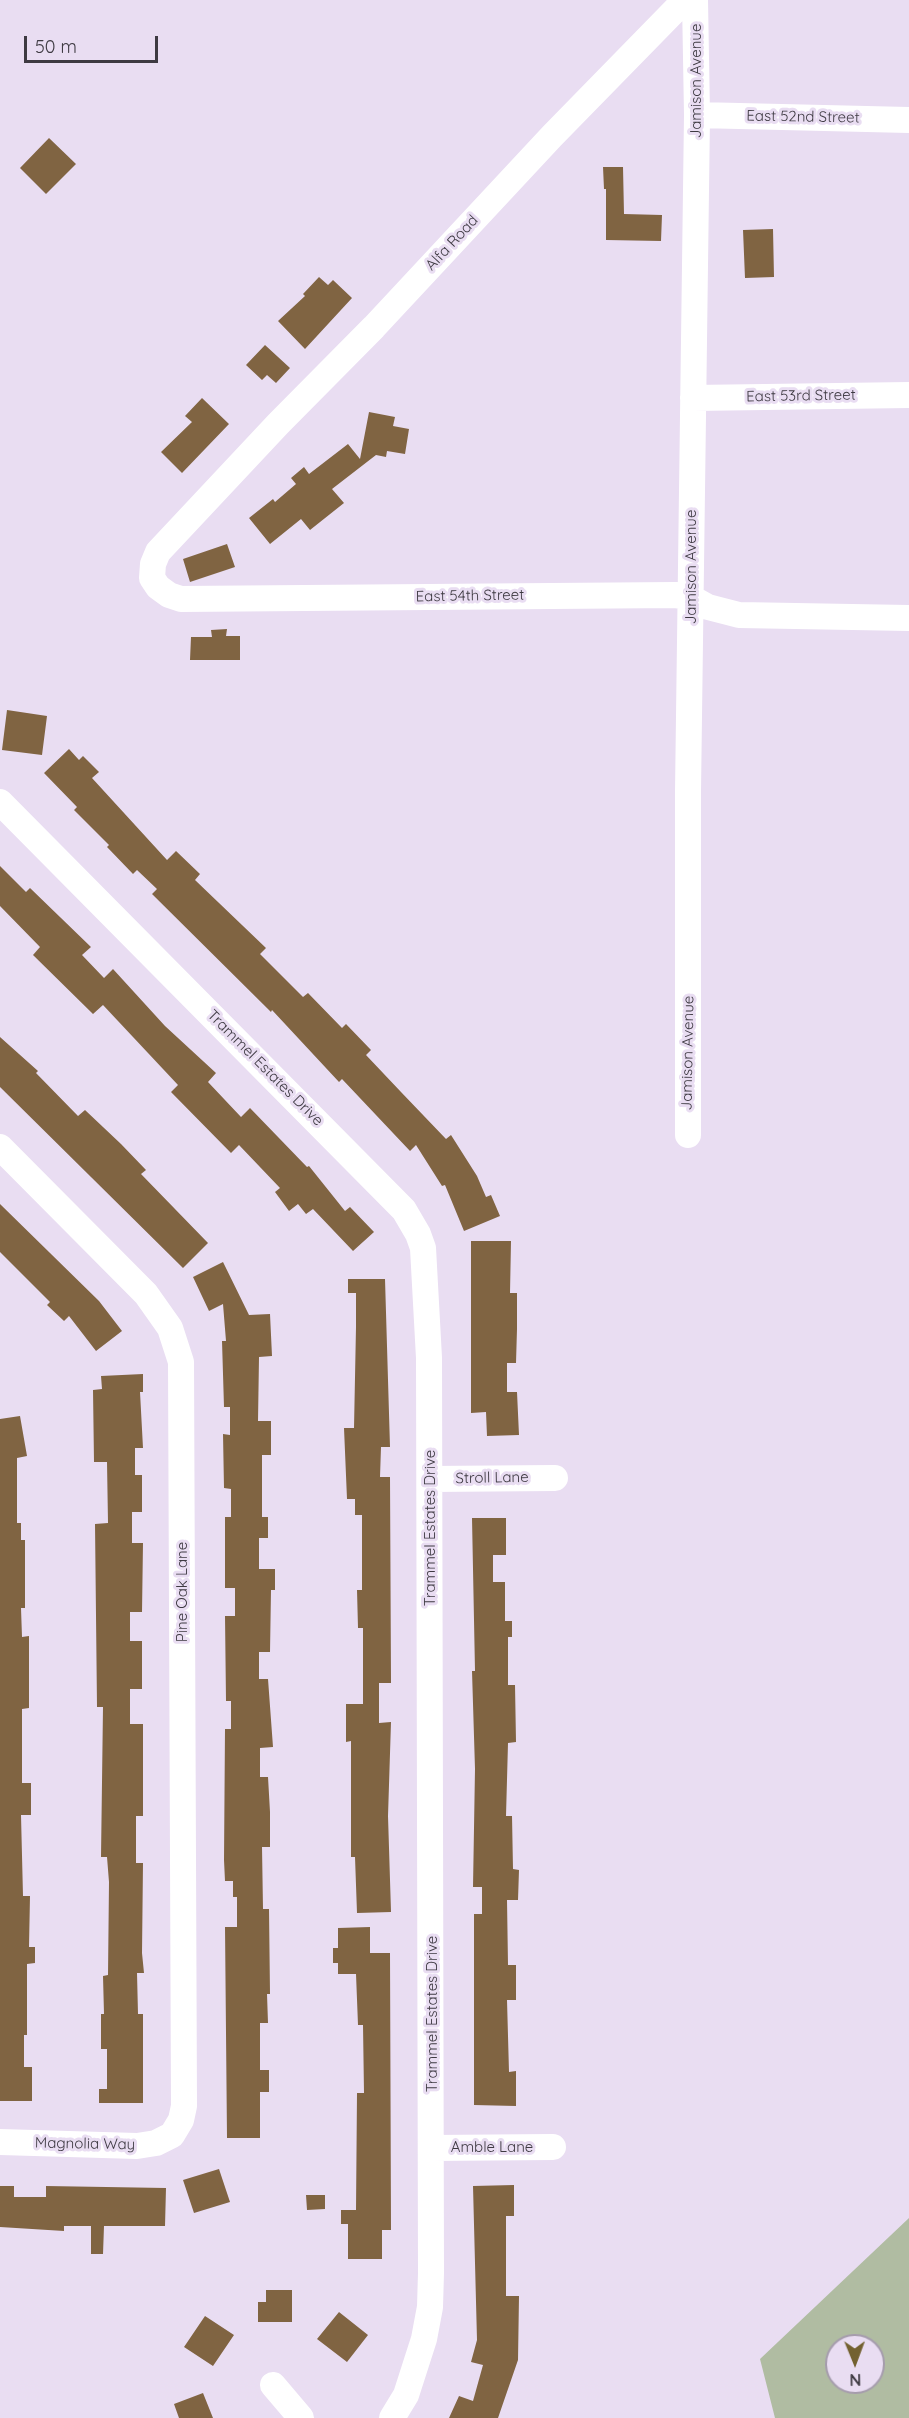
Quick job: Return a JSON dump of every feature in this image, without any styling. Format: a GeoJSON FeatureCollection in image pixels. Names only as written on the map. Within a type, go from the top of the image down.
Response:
{"type":"FeatureCollection","features":[{"type":"Feature","properties":{"kind":"street","name":"Alfa Road"},"geometry":{"type":"LineString","coordinates":[[219,487],[374,327],[568,119],[685,0]]}},
{"type":"Feature","properties":{"kind":"street","name":"Jamison Avenue"},"geometry":{"type":"LineString","coordinates":[[688,1135],[690,597],[697,115],[695,0]]}},
{"type":"Feature","properties":{"kind":"street","name":"East 52nd Street"},"geometry":{"type":"LineString","coordinates":[[697,115],[909,120]]}},
{"type":"Feature","properties":{"kind":"street","name":"East 53rd Street"},"geometry":{"type":"LineString","coordinates":[[693,398],[909,395]]}},
{"type":"Feature","properties":{"kind":"street","name":"East 54th Street"},"geometry":{"type":"LineString","coordinates":[[219,487],[158,552],[153,564],[152,578],[158,587],[169,596],[181,599],[602,595],[690,597],[708,607],[739,615],[909,618]]}},
{"type":"Feature","properties":{"kind":"street","name":"Trammel Estates Drive"},"geometry":{"type":"LineString","coordinates":[[0,802],[396,1201],[412,1221],[418,1234],[425,1263],[430,1479],[432,2148],[430,2307],[416,2368],[406,2395],[392,2418]]}},
{"type":"Feature","properties":{"kind":"street","name":"Pine Oak Lane"},"geometry":{"type":"LineString","coordinates":[[0,1147],[146,1294],[170,1328],[181,1362],[184,2106]]}},
{"type":"Feature","properties":{"kind":"street","name":"Stroll Lane"},"geometry":{"type":"LineString","coordinates":[[430,1479],[555,1478]]}},
{"type":"Feature","properties":{"kind":"street","name":"Magnolia Way"},"geometry":{"type":"LineString","coordinates":[[0,2142],[137,2146],[156,2143],[172,2135],[181,2120],[184,2106]]}},
{"type":"Feature","properties":{"kind":"street","name":"Amble Lane"},"geometry":{"type":"LineString","coordinates":[[432,2148],[553,2147]]}},
{"type":"Feature","properties":{"kind":"street"},"geometry":{"type":"LineString","coordinates":[[273,2385],[301,2418]]}},
{"type":"Feature","properties":{"kind":"green space"},"geometry":{"type":"Polygon","coordinates":[[[909,2218],[909,2418],[775,2418],[760,2359],[909,2218]]]}},
{"type":"Feature","properties":{"kind":"building"},"geometry":{"type":"Polygon","coordinates":[[[49,138],[76,164],[46,194],[20,168],[49,138]]]}},
{"type":"Feature","properties":{"kind":"building"},"geometry":{"type":"Polygon","coordinates":[[[603,167],[623,167],[624,214],[662,215],[661,241],[606,240],[606,189],[604,189],[603,167]]]}},
{"type":"Feature","properties":{"kind":"building"},"geometry":{"type":"Polygon","coordinates":[[[773,229],[774,277],[745,278],[743,230],[773,229]]]}},
{"type":"Feature","properties":{"kind":"building"},"geometry":{"type":"Polygon","coordinates":[[[319,277],[328,285],[333,280],[352,298],[305,349],[278,321],[305,296],[303,294],[319,277]]]}},
{"type":"Feature","properties":{"kind":"building"},"geometry":{"type":"Polygon","coordinates":[[[265,345],[290,368],[276,383],[267,375],[262,380],[246,365],[265,345]]]}},
{"type":"Feature","properties":{"kind":"building"},"geometry":{"type":"Polygon","coordinates":[[[202,398],[229,424],[182,473],[161,452],[192,422],[185,416],[202,398]]]}},
{"type":"Feature","properties":{"kind":"building"},"geometry":{"type":"Polygon","coordinates":[[[369,412],[395,417],[393,426],[409,429],[405,454],[387,451],[386,457],[376,455],[332,489],[344,503],[310,530],[301,519],[270,544],[249,518],[273,499],[275,502],[296,484],[291,478],[304,467],[309,474],[348,444],[360,459],[369,412]]]}},
{"type":"Feature","properties":{"kind":"building"},"geometry":{"type":"Polygon","coordinates":[[[227,544],[235,567],[190,582],[183,559],[227,544]]]}},
{"type":"Feature","properties":{"kind":"building"},"geometry":{"type":"Polygon","coordinates":[[[227,629],[226,636],[240,636],[240,660],[190,660],[191,637],[212,637],[211,630],[227,629]]]}},
{"type":"Feature","properties":{"kind":"building"},"geometry":{"type":"Polygon","coordinates":[[[7,710],[47,716],[42,755],[2,750],[7,710]]]}},
{"type":"Feature","properties":{"kind":"building"},"geometry":{"type":"Polygon","coordinates":[[[69,749],[79,760],[83,756],[99,772],[92,778],[167,860],[176,851],[200,874],[195,880],[266,948],[260,954],[303,997],[308,993],[342,1028],[346,1024],[371,1050],[366,1055],[446,1139],[451,1135],[477,1176],[486,1197],[491,1195],[500,1216],[464,1231],[445,1185],[442,1186],[416,1145],[410,1151],[342,1079],[339,1082],[272,1010],[271,1012],[152,894],[157,889],[137,870],[133,874],[107,847],[109,845],[74,810],[77,807],[44,773],[69,749]]]}},
{"type":"Feature","properties":{"kind":"building"},"geometry":{"type":"Polygon","coordinates":[[[0,866],[26,892],[30,888],[91,947],[82,955],[104,978],[113,969],[165,1026],[216,1073],[208,1082],[241,1117],[250,1108],[307,1167],[309,1166],[345,1211],[350,1207],[374,1232],[353,1251],[313,1209],[306,1214],[298,1204],[289,1211],[275,1192],[280,1188],[239,1145],[231,1153],[171,1092],[178,1085],[103,1005],[93,1014],[33,955],[40,947],[0,906],[0,866]]]}},
{"type":"Feature","properties":{"kind":"building"},"geometry":{"type":"Polygon","coordinates":[[[0,1037],[38,1071],[36,1073],[78,1116],[85,1110],[121,1144],[146,1170],[141,1174],[208,1243],[183,1268],[0,1087],[0,1037]]]}},
{"type":"Feature","properties":{"kind":"building"},"geometry":{"type":"Polygon","coordinates":[[[0,1204],[99,1301],[122,1331],[96,1351],[69,1316],[64,1321],[47,1305],[50,1302],[0,1252],[0,1204]]]}},
{"type":"Feature","properties":{"kind":"building"},"geometry":{"type":"Polygon","coordinates":[[[471,1241],[511,1241],[510,1293],[517,1293],[517,1329],[516,1363],[507,1363],[507,1392],[517,1392],[519,1435],[487,1436],[486,1412],[471,1413],[471,1241]]]}},
{"type":"Feature","properties":{"kind":"building"},"geometry":{"type":"Polygon","coordinates":[[[223,1262],[249,1315],[270,1314],[272,1356],[259,1357],[258,1421],[271,1421],[271,1455],[262,1455],[262,1517],[268,1517],[268,1538],[259,1538],[259,1569],[275,1569],[275,1590],[271,1590],[270,1652],[259,1652],[259,1679],[268,1679],[273,1747],[260,1748],[260,1777],[268,1777],[270,1812],[270,1847],[262,1847],[263,1909],[269,1909],[270,1994],[267,1994],[268,2023],[260,2023],[260,2070],[269,2070],[269,2092],[260,2092],[260,2138],[227,2138],[225,1927],[237,1927],[237,1897],[233,1897],[233,1881],[225,1881],[224,1860],[225,1729],[231,1729],[231,1701],[226,1701],[225,1616],[235,1616],[235,1588],[225,1588],[225,1517],[231,1517],[231,1489],[224,1488],[223,1434],[230,1435],[230,1407],[224,1407],[222,1341],[226,1341],[223,1304],[209,1311],[193,1277],[223,1262]]]}},
{"type":"Feature","properties":{"kind":"building"},"geometry":{"type":"Polygon","coordinates":[[[348,1279],[385,1279],[390,1447],[381,1447],[380,1477],[390,1477],[391,1683],[379,1683],[379,1723],[391,1722],[388,1816],[391,1912],[357,1913],[355,1857],[351,1857],[351,1741],[346,1742],[346,1704],[363,1704],[363,1628],[358,1628],[357,1590],[362,1590],[362,1515],[355,1515],[355,1499],[347,1499],[344,1428],[354,1428],[356,1327],[356,1293],[348,1293],[348,1279]]]}},
{"type":"Feature","properties":{"kind":"building"},"geometry":{"type":"Polygon","coordinates":[[[143,1374],[143,1392],[140,1392],[143,1448],[135,1448],[135,1475],[142,1475],[142,1512],[132,1512],[132,1543],[143,1543],[142,1612],[130,1612],[130,1641],[142,1641],[142,1689],[130,1689],[130,1724],[143,1724],[143,1816],[136,1816],[136,1863],[143,1863],[142,1953],[144,1973],[137,1973],[138,2014],[143,2014],[143,2103],[99,2103],[99,2089],[107,2089],[107,2049],[101,2049],[101,2014],[104,2014],[103,1976],[108,1975],[109,1882],[107,1857],[101,1857],[103,1707],[97,1707],[95,1524],[108,1523],[107,1462],[94,1462],[93,1390],[102,1389],[101,1376],[143,1374]]]}},
{"type":"Feature","properties":{"kind":"building"},"geometry":{"type":"Polygon","coordinates":[[[20,1416],[27,1456],[17,1458],[17,1523],[21,1523],[21,1540],[25,1540],[25,1608],[21,1608],[22,1637],[29,1636],[29,1708],[22,1709],[22,1783],[31,1783],[31,1815],[21,1815],[23,1896],[30,1896],[29,1947],[35,1947],[35,1963],[27,1964],[27,2035],[24,2035],[24,2067],[32,2067],[32,2101],[0,2101],[0,1419],[20,1416]]]}},
{"type":"Feature","properties":{"kind":"building"},"geometry":{"type":"Polygon","coordinates":[[[472,1518],[506,1518],[506,1555],[493,1555],[493,1582],[505,1582],[505,1621],[512,1621],[512,1637],[508,1637],[508,1685],[515,1685],[516,1742],[508,1743],[506,1816],[512,1816],[513,1869],[519,1870],[518,1900],[507,1900],[508,1965],[516,1965],[516,2000],[507,2000],[509,2072],[516,2071],[516,2106],[474,2105],[474,1914],[482,1914],[482,1887],[473,1887],[475,1769],[472,1671],[475,1671],[472,1518]]]}},
{"type":"Feature","properties":{"kind":"building"},"geometry":{"type":"Polygon","coordinates":[[[370,1927],[370,1953],[390,1953],[391,2230],[382,2230],[382,2259],[348,2259],[348,2224],[341,2224],[341,2210],[356,2210],[357,2093],[364,2093],[363,2025],[358,2025],[356,1974],[338,1974],[338,1963],[333,1963],[333,1948],[338,1948],[338,1928],[370,1927]]]}},
{"type":"Feature","properties":{"kind":"building"},"geometry":{"type":"Polygon","coordinates":[[[219,2169],[230,2202],[194,2213],[183,2180],[219,2169]]]}},
{"type":"Feature","properties":{"kind":"building"},"geometry":{"type":"Polygon","coordinates":[[[514,2185],[514,2216],[506,2216],[506,2296],[519,2296],[518,2360],[498,2418],[449,2418],[459,2396],[473,2401],[483,2365],[471,2362],[477,2340],[473,2186],[514,2185]]]}},
{"type":"Feature","properties":{"kind":"building"},"geometry":{"type":"Polygon","coordinates":[[[0,2186],[14,2186],[14,2197],[46,2197],[46,2186],[166,2188],[165,2226],[104,2226],[103,2254],[91,2254],[91,2226],[64,2226],[64,2231],[0,2227],[0,2186]]]}},
{"type":"Feature","properties":{"kind":"building"},"geometry":{"type":"Polygon","coordinates":[[[306,2195],[325,2195],[325,2209],[307,2210],[306,2195]]]}},
{"type":"Feature","properties":{"kind":"building"},"geometry":{"type":"Polygon","coordinates":[[[266,2290],[292,2290],[292,2322],[258,2322],[258,2302],[266,2302],[266,2290]]]}},
{"type":"Feature","properties":{"kind":"building"},"geometry":{"type":"Polygon","coordinates":[[[339,2312],[368,2335],[347,2362],[317,2339],[339,2312]]]}},
{"type":"Feature","properties":{"kind":"building"},"geometry":{"type":"Polygon","coordinates":[[[205,2316],[234,2335],[213,2366],[184,2347],[205,2316]]]}},
{"type":"Feature","properties":{"kind":"building"},"geometry":{"type":"Polygon","coordinates":[[[203,2393],[213,2418],[179,2418],[174,2404],[203,2393]]]}}]}
